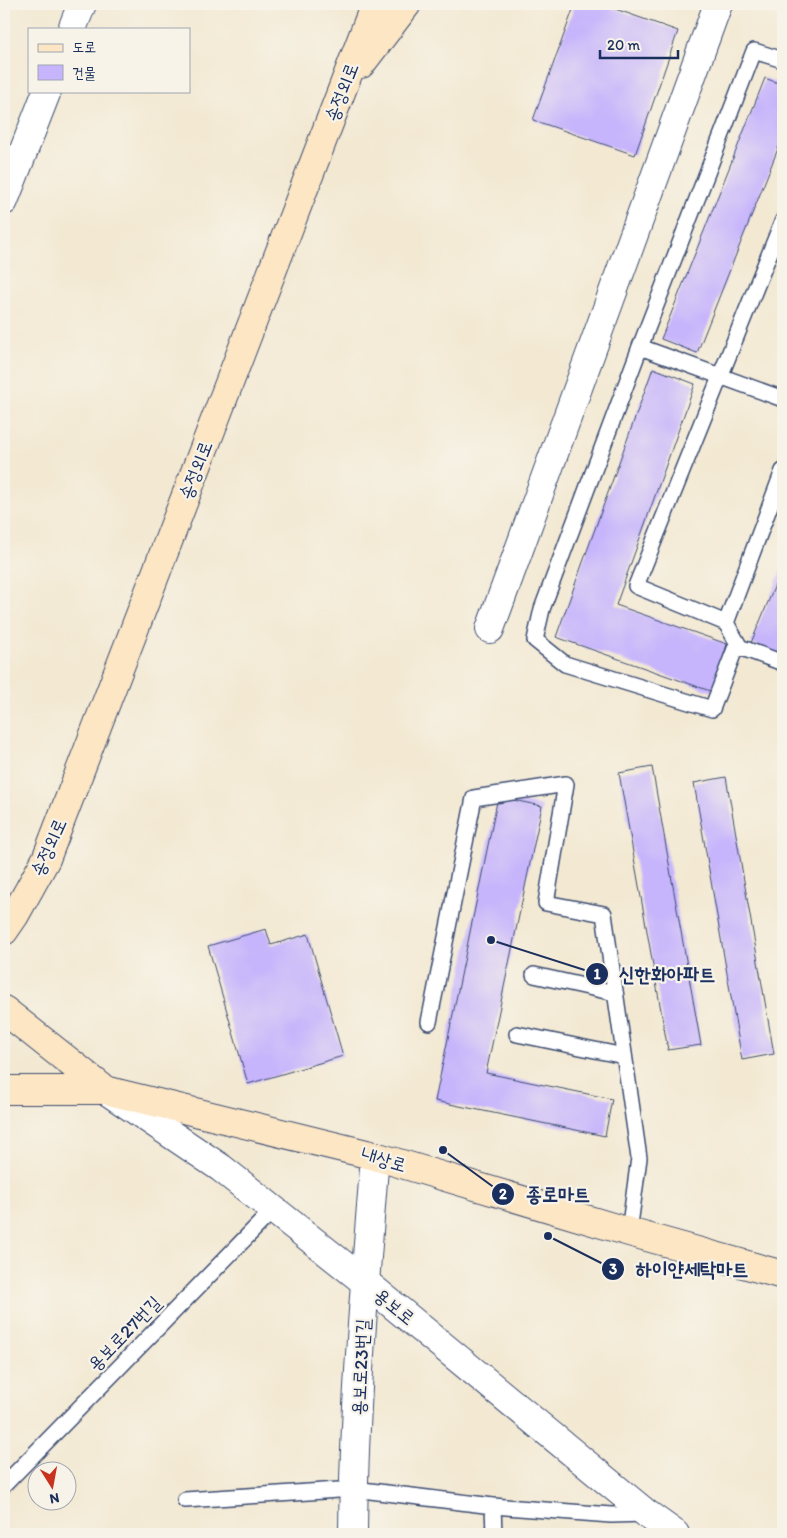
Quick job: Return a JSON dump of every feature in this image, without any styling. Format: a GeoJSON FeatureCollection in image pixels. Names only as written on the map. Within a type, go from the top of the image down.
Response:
{"type":"FeatureCollection","features":[{"type":"Feature","properties":{"kind":"street"},"geometry":{"type":"LineString","coordinates":[[72,28],[82,4]]}},
{"type":"Feature","properties":{"kind":"street","name":"송정외로"},"geometry":{"type":"LineString","coordinates":[[4,931],[46,859],[375,4]]}},
{"type":"Feature","properties":{"kind":"street"},"geometry":{"type":"LineString","coordinates":[[341,92],[406,4]]}},
{"type":"Feature","properties":{"kind":"street"},"geometry":{"type":"LineString","coordinates":[[490,628],[718,4]]}},
{"type":"Feature","properties":{"kind":"street"},"geometry":{"type":"LineString","coordinates":[[6,189],[47,92]]}},
{"type":"Feature","properties":{"kind":"street","name":"내상로"},"geometry":{"type":"LineString","coordinates":[[4,1010],[105,1090],[375,1156],[783,1276]]}},
{"type":"Feature","properties":{"kind":"street"},"geometry":{"type":"LineString","coordinates":[[4,1090],[105,1090]]}},
{"type":"Feature","properties":{"kind":"street","name":"용보로"},"geometry":{"type":"LineString","coordinates":[[105,1090],[221,1168],[365,1282],[648,1514],[675,1534]]}},
{"type":"Feature","properties":{"kind":"street","name":"용보로23번길"},"geometry":{"type":"LineString","coordinates":[[353,1534],[365,1282],[375,1156]]}},
{"type":"Feature","properties":{"kind":"lane"},"geometry":{"type":"LineString","coordinates":[[783,60],[754,51],[542,609],[535,640],[565,664],[712,709],[735,649],[745,649],[783,663]]}},
{"type":"Feature","properties":{"kind":"lane"},"geometry":{"type":"LineString","coordinates":[[741,649],[726,623],[636,586],[783,220]]}},
{"type":"Feature","properties":{"kind":"lane"},"geometry":{"type":"LineString","coordinates":[[640,348],[783,399]]}},
{"type":"Feature","properties":{"kind":"lane"},"geometry":{"type":"LineString","coordinates":[[726,623],[783,471]]}},
{"type":"Feature","properties":{"kind":"lane"},"geometry":{"type":"LineString","coordinates":[[429,1022],[474,798],[566,784],[546,903],[604,914],[640,1158],[629,1232]]}},
{"type":"Feature","properties":{"kind":"lane"},"geometry":{"type":"LineString","coordinates":[[534,975],[615,993]]}},
{"type":"Feature","properties":{"kind":"lane"},"geometry":{"type":"LineString","coordinates":[[518,1034],[624,1056]]}},
{"type":"Feature","properties":{"kind":"lane","name":"용보로27번길"},"geometry":{"type":"LineString","coordinates":[[4,1485],[273,1210]]}},
{"type":"Feature","properties":{"kind":"lane"},"geometry":{"type":"LineString","coordinates":[[185,1500],[354,1489],[493,1506],[611,1516],[648,1514]]}},
{"type":"Feature","properties":{"kind":"lane"},"geometry":{"type":"LineString","coordinates":[[493,1506],[494,1534]]}},
{"type":"Feature","properties":{"kind":"building"},"geometry":{"type":"Polygon","coordinates":[[[575,4],[601,4],[678,31],[635,155],[533,120],[575,4]]]}},
{"type":"Feature","properties":{"kind":"building"},"geometry":{"type":"Polygon","coordinates":[[[765,78],[783,85],[783,136],[697,353],[661,339],[765,78]]]}},
{"type":"Feature","properties":{"kind":"building"},"geometry":{"type":"Polygon","coordinates":[[[653,368],[695,384],[616,605],[727,644],[713,692],[556,637],[653,368]]]}},
{"type":"Feature","properties":{"kind":"building"},"geometry":{"type":"Polygon","coordinates":[[[783,566],[783,657],[751,643],[783,566]]]}},
{"type":"Feature","properties":{"kind":"building"},"geometry":{"type":"Polygon","coordinates":[[[652,767],[701,1045],[668,1050],[619,773],[652,767]]]}},
{"type":"Feature","properties":{"kind":"building"},"geometry":{"type":"Polygon","coordinates":[[[726,777],[774,1054],[742,1060],[694,783],[726,777]]]}},
{"type":"Feature","properties":{"kind":"building"},"geometry":{"type":"Polygon","coordinates":[[[498,797],[542,806],[486,1073],[612,1099],[605,1136],[435,1101],[498,797]]]}},
{"type":"Feature","properties":{"kind":"building"},"geometry":{"type":"Polygon","coordinates":[[[266,929],[271,945],[308,934],[343,1056],[248,1084],[208,946],[266,929]]]}},
{"type":"Feature","properties":{"kind":"place","name":"신한화아파트"},"geometry":{"type":"Point","coordinates":[491,940]}},
{"type":"Feature","properties":{"kind":"place","name":"종로마트"},"geometry":{"type":"Point","coordinates":[443,1150]}},
{"type":"Feature","properties":{"kind":"place","name":"하이얀세탁마트"},"geometry":{"type":"Point","coordinates":[548,1236]}}]}
